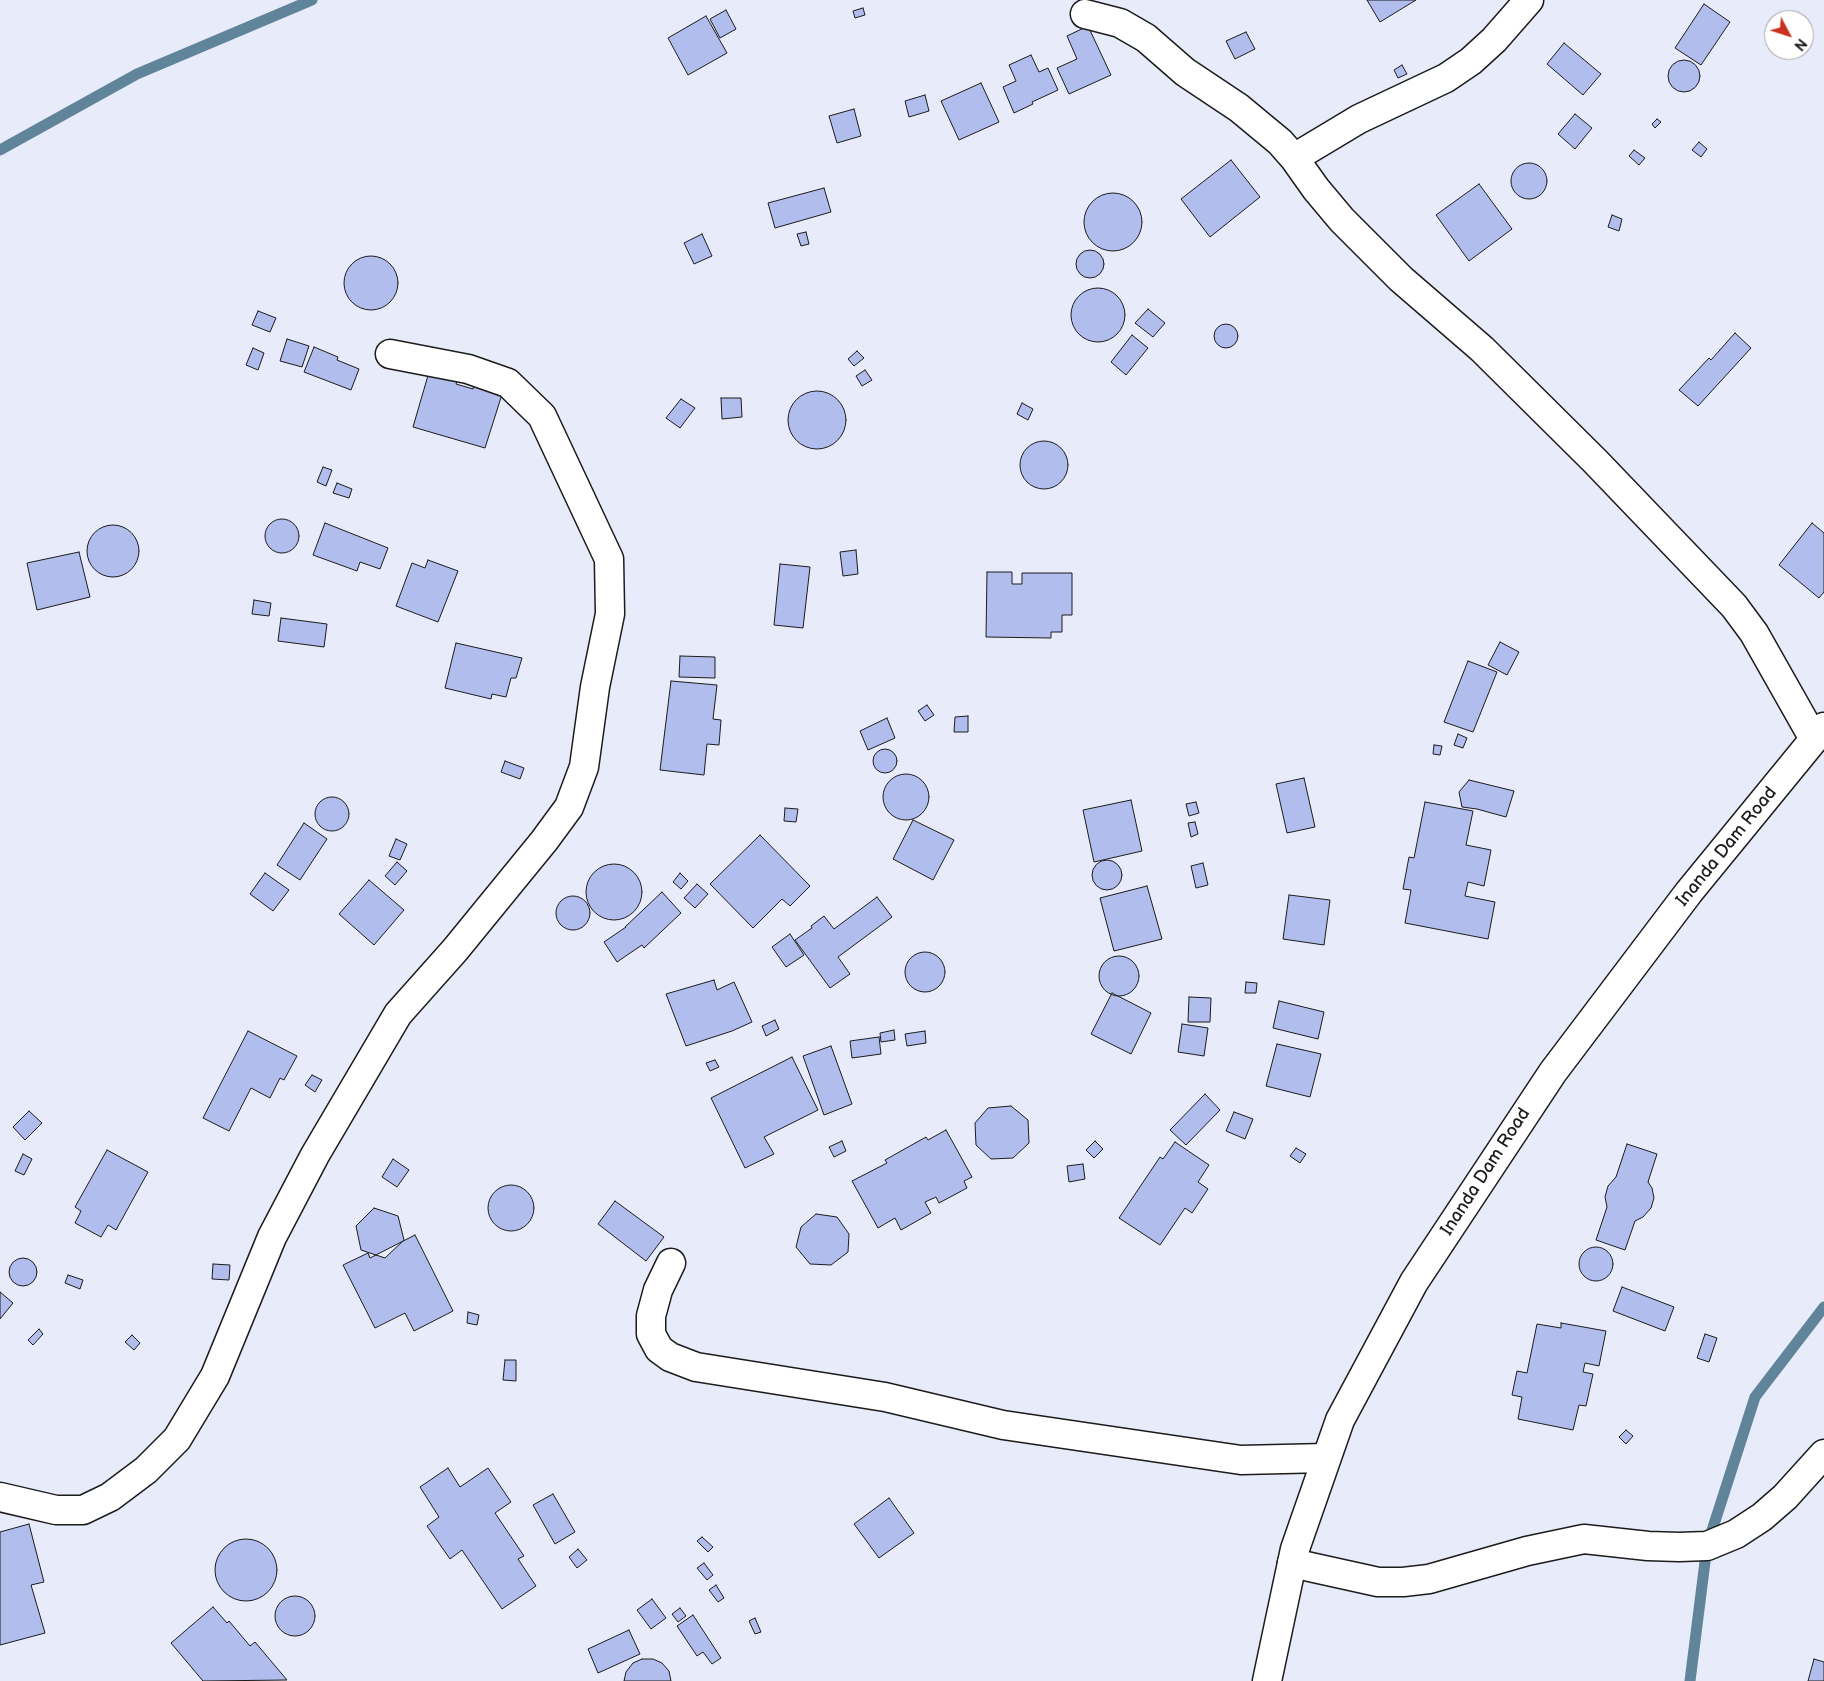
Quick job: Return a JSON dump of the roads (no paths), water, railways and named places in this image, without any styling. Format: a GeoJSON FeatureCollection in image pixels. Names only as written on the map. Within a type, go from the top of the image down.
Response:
{"type":"FeatureCollection","features":[{"type":"Feature","properties":{"kind":"street"},"geometry":{"type":"LineString","coordinates":[[1294,158],[1359,119],[1446,78],[1465,65],[1494,40],[1530,0]]}},
{"type":"Feature","properties":{"kind":"street"},"geometry":{"type":"LineString","coordinates":[[1085,14],[1120,23],[1146,38],[1185,72],[1239,108],[1280,142],[1342,220],[1400,279],[1489,356],[1595,461],[1734,606],[1754,633],[1819,733]]}},
{"type":"Feature","properties":{"kind":"street"},"geometry":{"type":"LineString","coordinates":[[0,1498],[56,1510],[83,1510],[110,1497],[146,1470],[177,1439],[215,1376],[272,1237],[315,1155],[398,1014],[455,950],[544,841],[569,807],[584,766],[595,687],[610,614],[609,559],[542,416],[508,383],[468,369],[390,354]]}},
{"type":"Feature","properties":{"kind":"street","name":"Inanda Dam Road"},"geometry":{"type":"LineString","coordinates":[[1267,1681],[1295,1548],[1340,1420],[1414,1282],[1553,1072],[1689,892],[1819,733]]}},
{"type":"Feature","properties":{"kind":"street"},"geometry":{"type":"LineString","coordinates":[[671,1263],[656,1298],[651,1316],[651,1334],[659,1349],[670,1357],[696,1367],[885,1397],[1003,1425],[1203,1455],[1241,1460],[1326,1458]]}},
{"type":"Feature","properties":{"kind":"street"},"geometry":{"type":"LineString","coordinates":[[1292,1563],[1378,1582],[1404,1582],[1429,1579],[1527,1551],[1584,1539],[1679,1548],[1707,1546],[1736,1534],[1762,1518],[1785,1497],[1824,1454]]}},
{"type":"Feature","properties":{"kind":"waterway"},"geometry":{"type":"LineString","coordinates":[[0,150],[137,74],[312,0]]}},
{"type":"Feature","properties":{"kind":"waterway"},"geometry":{"type":"LineString","coordinates":[[1690,1681],[1707,1546],[1755,1397],[1824,1307]]}}]}
